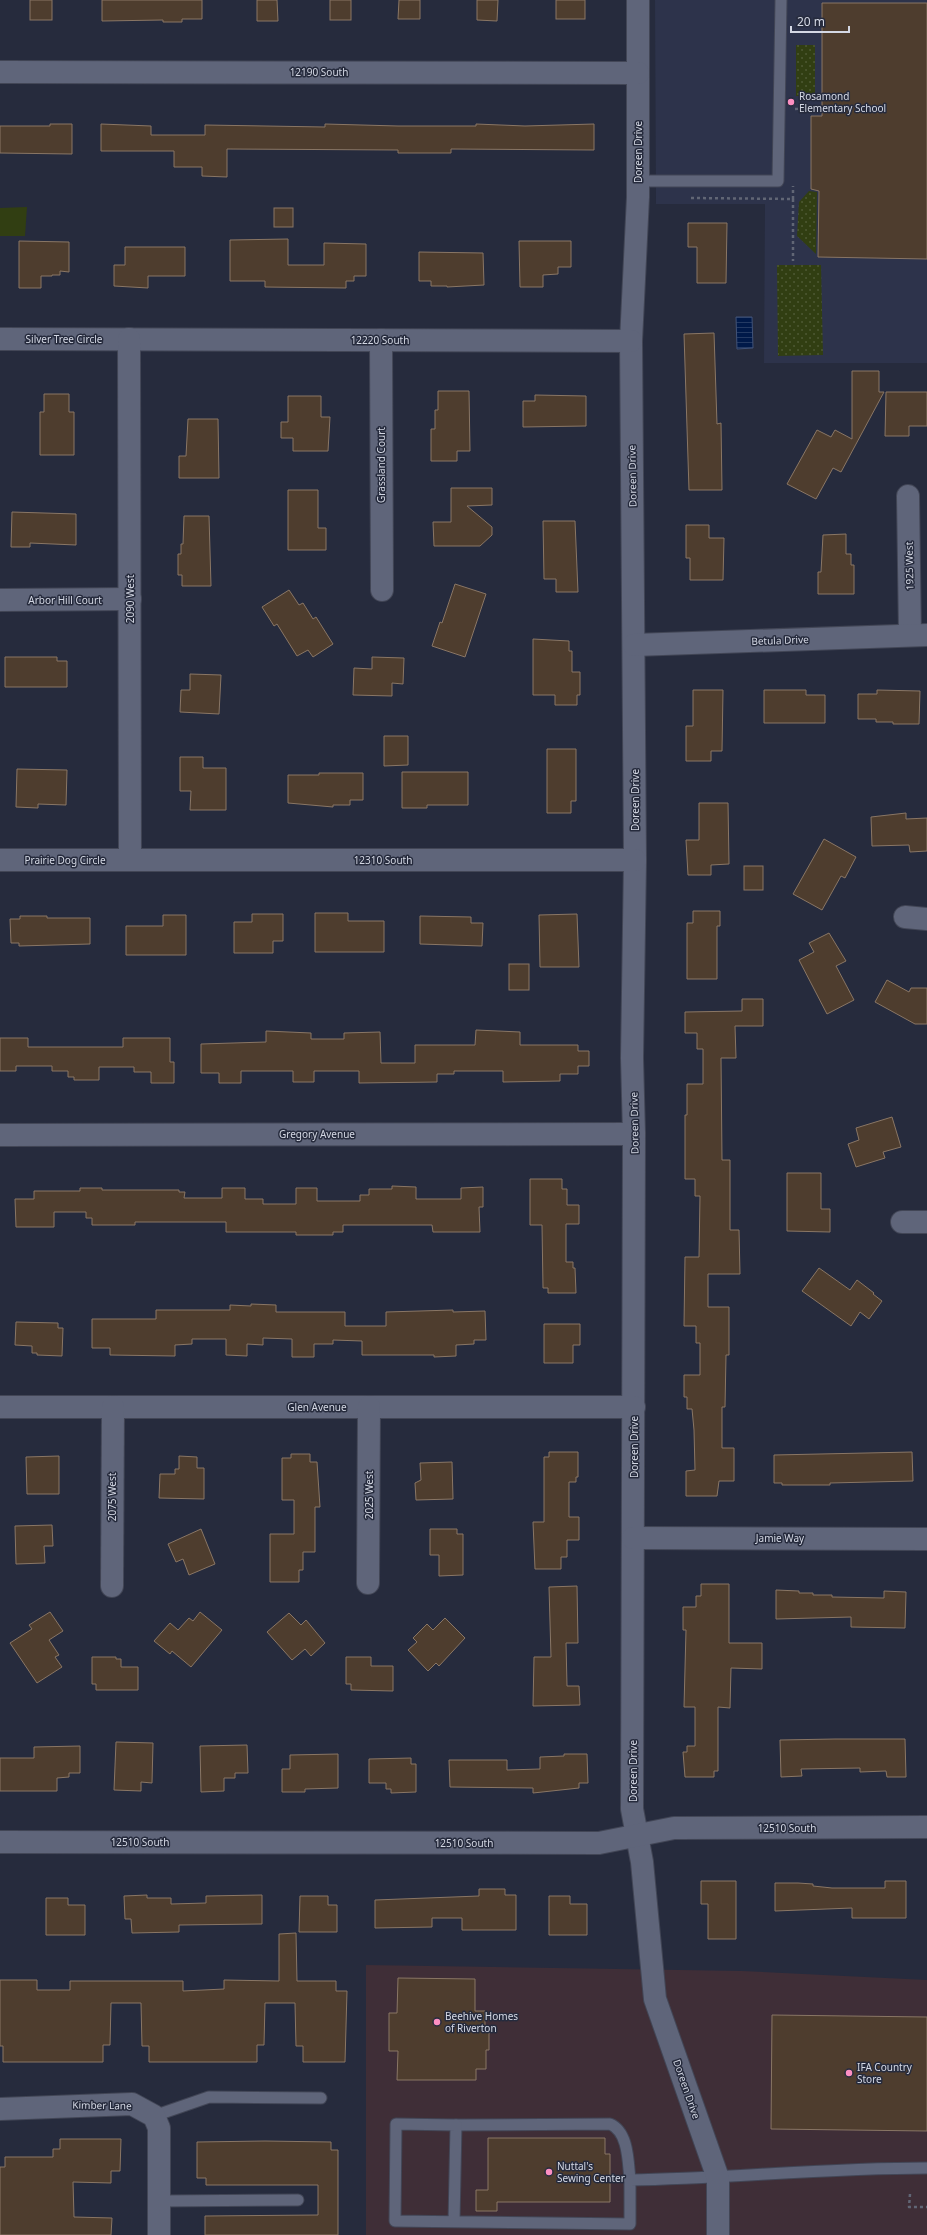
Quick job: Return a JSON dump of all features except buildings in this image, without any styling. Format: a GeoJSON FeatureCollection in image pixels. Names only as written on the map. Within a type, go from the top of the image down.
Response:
{"type":"FeatureCollection","features":[{"type":"Feature","properties":{"kind":"street","name":"Doreen Drive"},"geometry":{"type":"LineString","coordinates":[[638,0],[638,181],[631,341],[635,860],[632,1058],[634,1134],[632,1809],[642,1869],[655,1999],[718,2178],[718,2235]]}},
{"type":"Feature","properties":{"kind":"street","name":"12190 South"},"geometry":{"type":"LineString","coordinates":[[0,72],[638,73]]}},
{"type":"Feature","properties":{"kind":"street","name":"Silver Tree Circle"},"geometry":{"type":"LineString","coordinates":[[0,339],[129,339]]}},
{"type":"Feature","properties":{"kind":"street","name":"12220 South"},"geometry":{"type":"LineString","coordinates":[[129,339],[631,341]]}},
{"type":"Feature","properties":{"kind":"street","name":"2090 West"},"geometry":{"type":"LineString","coordinates":[[129,339],[130,860]]}},
{"type":"Feature","properties":{"kind":"street","name":"Grassland Court"},"geometry":{"type":"LineString","coordinates":[[381,340],[382,590]]}},
{"type":"Feature","properties":{"kind":"street","name":"1925 West"},"geometry":{"type":"LineString","coordinates":[[908,496],[918,635]]}},
{"type":"Feature","properties":{"kind":"street","name":"Arbor Hill Court"},"geometry":{"type":"LineString","coordinates":[[0,600],[130,599]]}},
{"type":"Feature","properties":{"kind":"street","name":"Betula Drive"},"geometry":{"type":"LineString","coordinates":[[634,645],[918,635]]}},
{"type":"Feature","properties":{"kind":"street","name":"Prairie Dog Circle"},"geometry":{"type":"LineString","coordinates":[[0,860],[130,860]]}},
{"type":"Feature","properties":{"kind":"street","name":"12310 South"},"geometry":{"type":"LineString","coordinates":[[130,860],[635,860]]}},
{"type":"Feature","properties":{"kind":"street"},"geometry":{"type":"LineString","coordinates":[[905,918],[927,920]]}},
{"type":"Feature","properties":{"kind":"street","name":"Gregory Avenue"},"geometry":{"type":"LineString","coordinates":[[0,1135],[634,1134]]}},
{"type":"Feature","properties":{"kind":"street"},"geometry":{"type":"LineString","coordinates":[[902,1222],[927,1222]]}},
{"type":"Feature","properties":{"kind":"street","name":"Glen Avenue"},"geometry":{"type":"LineString","coordinates":[[0,1407],[634,1407]]}},
{"type":"Feature","properties":{"kind":"street","name":"2075 West"},"geometry":{"type":"LineString","coordinates":[[112,1586],[113,1407]]}},
{"type":"Feature","properties":{"kind":"street","name":"2025 West"},"geometry":{"type":"LineString","coordinates":[[368,1583],[369,1407]]}},
{"type":"Feature","properties":{"kind":"street","name":"Jamie Way"},"geometry":{"type":"LineString","coordinates":[[633,1538],[927,1539]]}},
{"type":"Feature","properties":{"kind":"street","name":"12510 South"},"geometry":{"type":"LineString","coordinates":[[0,1842],[598,1843],[674,1828],[927,1827]]}},
{"type":"Feature","properties":{"kind":"street","name":"Kimber Lane"},"geometry":{"type":"LineString","coordinates":[[0,2109],[132,2104],[154,2116]]}},
{"type":"Feature","properties":{"kind":"street"},"geometry":{"type":"LineString","coordinates":[[154,2116],[159,2128],[159,2235]]}},
{"type":"Feature","properties":{"kind":"lane"},"geometry":{"type":"LineString","coordinates":[[638,181],[778,181],[780,0]]}},
{"type":"Feature","properties":{"kind":"lane"},"geometry":{"type":"LineString","coordinates":[[154,2116],[209,2097],[321,2098]]}},
{"type":"Feature","properties":{"kind":"lane"},"geometry":{"type":"LineString","coordinates":[[396,2124],[456,2125],[610,2124],[616,2126],[622,2136],[630,2180],[630,2224],[395,2221],[396,2124]]}},
{"type":"Feature","properties":{"kind":"lane"},"geometry":{"type":"LineString","coordinates":[[454,2222],[456,2125]]}},
{"type":"Feature","properties":{"kind":"lane"},"geometry":{"type":"LineString","coordinates":[[630,2180],[718,2178],[874,2168],[927,2168]]}},
{"type":"Feature","properties":{"kind":"lane"},"geometry":{"type":"LineString","coordinates":[[160,2201],[298,2200]]}},
{"type":"Feature","properties":{"kind":"path"},"geometry":{"type":"LineString","coordinates":[[792,116],[792,109],[819,108]]}},
{"type":"Feature","properties":{"kind":"path"},"geometry":{"type":"LineString","coordinates":[[793,184],[793,261]]}},
{"type":"Feature","properties":{"kind":"path"},"geometry":{"type":"LineString","coordinates":[[684,198],[793,199]]}},
{"type":"Feature","properties":{"kind":"path"},"geometry":{"type":"LineString","coordinates":[[910,2194],[910,2207],[927,2207]]}},
{"type":"Feature","properties":{"kind":"shaded area","name":"Rosamond Elementary School"},"geometry":{"type":"Polygon","coordinates":[[[655,0],[927,0],[927,363],[764,363],[765,204],[656,204],[655,0]]]}},
{"type":"Feature","properties":{"kind":"shaded area"},"geometry":{"type":"Polygon","coordinates":[[[366,1965],[742,1971],[927,1980],[927,2235],[366,2235],[366,1965]]]}},
{"type":"Feature","properties":{"kind":"green space"},"geometry":{"type":"Polygon","coordinates":[[[796,45],[815,45],[815,96],[796,96],[796,45]]]}},
{"type":"Feature","properties":{"kind":"green space"},"geometry":{"type":"Polygon","coordinates":[[[809,191],[817,192],[816,254],[797,236],[799,202],[809,191]]]}},
{"type":"Feature","properties":{"kind":"green space"},"geometry":{"type":"Polygon","coordinates":[[[27,207],[25,236],[0,236],[0,208],[27,207]]]}},
{"type":"Feature","properties":{"kind":"green space"},"geometry":{"type":"Polygon","coordinates":[[[777,265],[821,265],[823,355],[778,356],[777,265]]]}},
{"type":"Feature","properties":{"kind":"water"},"geometry":{"type":"Polygon","coordinates":[[[736,317],[752,317],[753,348],[737,349],[736,317]]]}},
{"type":"Feature","properties":{"kind":"place","name":"Rosamond Elementary School"},"geometry":{"type":"Point","coordinates":[791,102]}},
{"type":"Feature","properties":{"kind":"place","name":"Beehive Homes of Riverton"},"geometry":{"type":"Point","coordinates":[437,2022]}},
{"type":"Feature","properties":{"kind":"place","name":"IFA Country Store"},"geometry":{"type":"Point","coordinates":[849,2073]}},
{"type":"Feature","properties":{"kind":"place","name":"Nuttal's Sewing Center"},"geometry":{"type":"Point","coordinates":[549,2172]}}]}
